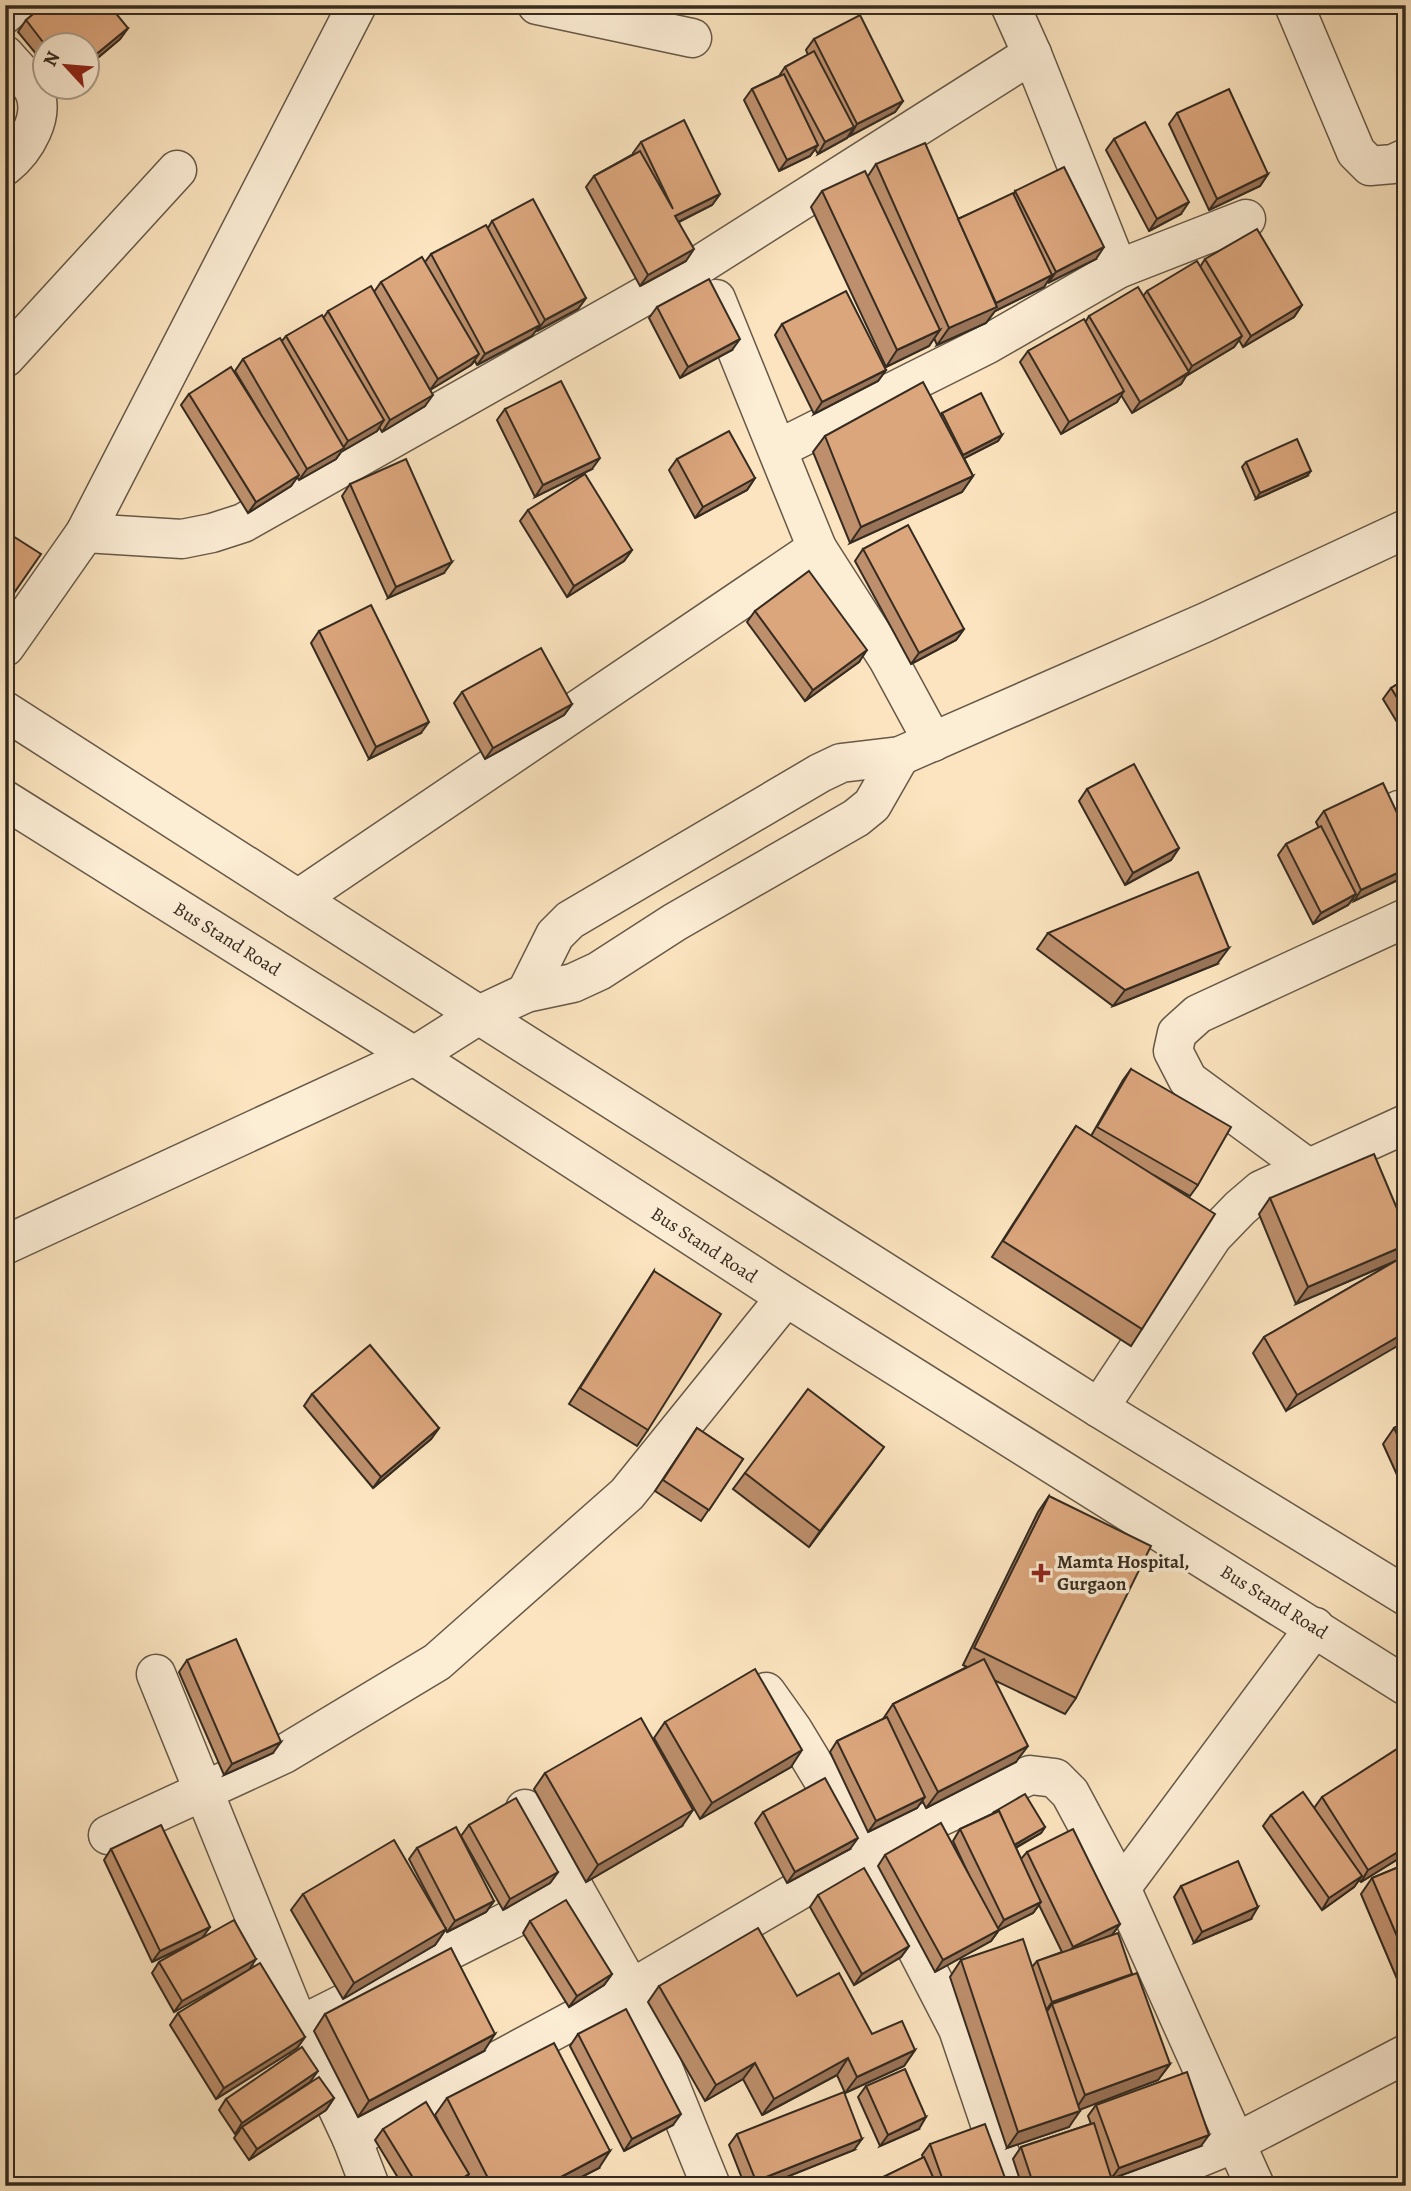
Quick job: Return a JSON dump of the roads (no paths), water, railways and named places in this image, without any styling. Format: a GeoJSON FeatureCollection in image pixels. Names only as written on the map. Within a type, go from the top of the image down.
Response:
{"type":"FeatureCollection","features":[{"type":"Feature","properties":{"kind":"street"},"geometry":{"type":"LineString","coordinates":[[5,14],[15,5]]}},
{"type":"Feature","properties":{"kind":"street"},"geometry":{"type":"LineString","coordinates":[[5,647],[85,533],[357,5]]}},
{"type":"Feature","properties":{"kind":"street"},"geometry":{"type":"LineString","coordinates":[[537,5],[692,38]]}},
{"type":"Feature","properties":{"kind":"street"},"geometry":{"type":"LineString","coordinates":[[1010,5],[1118,269]]}},
{"type":"Feature","properties":{"kind":"street"},"geometry":{"type":"LineString","coordinates":[[1305,9],[1356,152],[1370,166],[1393,164],[1406,158]]}},
{"type":"Feature","properties":{"kind":"street"},"geometry":{"type":"LineString","coordinates":[[85,533],[182,539],[212,534],[243,523],[701,264],[1032,54]]}},
{"type":"Feature","properties":{"kind":"street"},"geometry":{"type":"LineString","coordinates":[[5,55],[33,90],[38,105],[35,128],[5,166]]}},
{"type":"Feature","properties":{"kind":"street"},"geometry":{"type":"LineString","coordinates":[[5,358],[177,170]]}},
{"type":"Feature","properties":{"kind":"street"},"geometry":{"type":"LineString","coordinates":[[778,449],[986,345],[1118,269],[1246,219]]}},
{"type":"Feature","properties":{"kind":"street"},"geometry":{"type":"LineString","coordinates":[[701,264],[817,548],[888,659],[916,749]]}},
{"type":"Feature","properties":{"kind":"street"},"geometry":{"type":"LineString","coordinates":[[526,993],[555,935],[570,920],[820,773],[841,763],[916,749],[1204,624],[1406,529]]}},
{"type":"Feature","properties":{"kind":"street"},"geometry":{"type":"LineString","coordinates":[[298,899],[817,548]]}},
{"type":"Feature","properties":{"kind":"street"},"geometry":{"type":"LineString","coordinates":[[5,711],[1100,1408],[1406,1596]]}},
{"type":"Feature","properties":{"kind":"street"},"geometry":{"type":"LineString","coordinates":[[5,1245],[414,1056],[479,1015],[526,993],[573,983],[599,971],[676,922],[856,818],[872,805],[916,749]]}},
{"type":"Feature","properties":{"kind":"street","name":"Bus Stand Road"},"geometry":{"type":"LineString","coordinates":[[5,800],[414,1056],[786,1297],[1406,1686]]}},
{"type":"Feature","properties":{"kind":"street"},"geometry":{"type":"LineString","coordinates":[[1308,1168],[1188,1080],[1174,1051],[1177,1033],[1198,1014],[1406,918]]}},
{"type":"Feature","properties":{"kind":"street"},"geometry":{"type":"LineString","coordinates":[[1100,1408],[1213,1236],[1240,1208],[1261,1190],[1406,1124]]}},
{"type":"Feature","properties":{"kind":"street"},"geometry":{"type":"LineString","coordinates":[[108,1835],[284,1754],[437,1662],[627,1494],[786,1297]]}},
{"type":"Feature","properties":{"kind":"street"},"geometry":{"type":"LineString","coordinates":[[1121,1888],[1315,1627]]}},
{"type":"Feature","properties":{"kind":"street"},"geometry":{"type":"LineString","coordinates":[[156,1674],[299,2026],[352,2139],[370,2186]]}},
{"type":"Feature","properties":{"kind":"street"},"geometry":{"type":"LineString","coordinates":[[766,1692],[793,1730],[866,1851],[958,2029],[1012,2186]]}},
{"type":"Feature","properties":{"kind":"street"},"geometry":{"type":"LineString","coordinates":[[352,2139],[631,1990],[866,1851],[1030,1774],[1055,1778],[1070,1793],[1121,1888],[1255,2186]]}},
{"type":"Feature","properties":{"kind":"street"},"geometry":{"type":"LineString","coordinates":[[525,1809],[574,1888],[631,1990],[711,2186]]}},
{"type":"Feature","properties":{"kind":"street"},"geometry":{"type":"LineString","coordinates":[[299,2026],[574,1888]]}},
{"type":"Feature","properties":{"kind":"street"},"geometry":{"type":"LineString","coordinates":[[1130,2186],[1235,2143],[1406,2054]]}},
{"type":"Feature","properties":{"kind":"place","name":"Mamta Hospital, Gurgaon"},"geometry":{"type":"Point","coordinates":[1041,1573]}}]}
